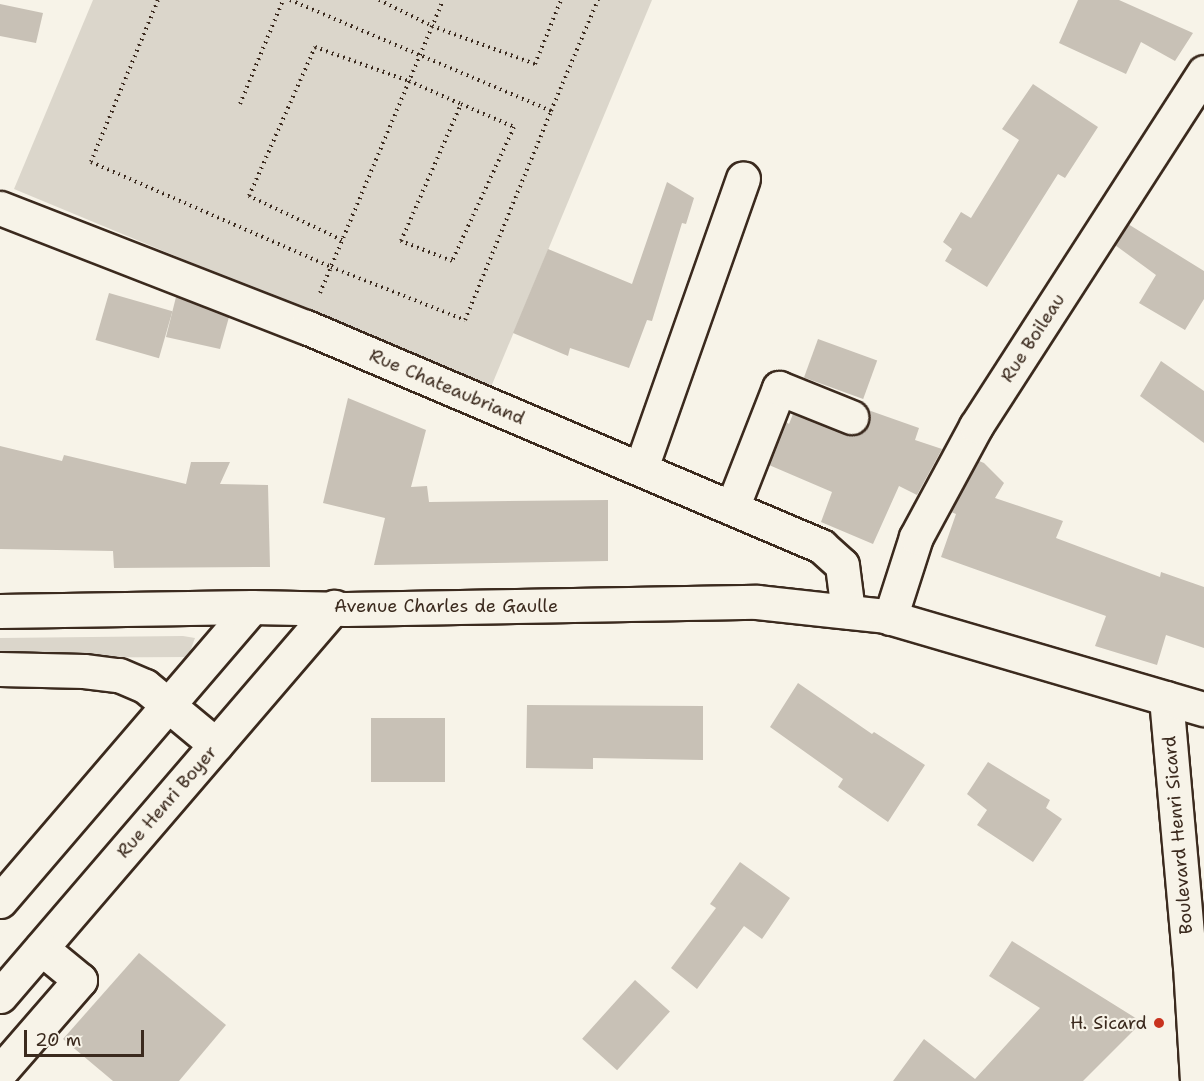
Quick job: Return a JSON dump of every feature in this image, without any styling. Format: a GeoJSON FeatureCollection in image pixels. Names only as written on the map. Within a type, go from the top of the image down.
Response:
{"type":"FeatureCollection","features":[{"type":"Feature","properties":{"kind":"street","name":"Rue Boileau"},"geometry":{"type":"LineString","coordinates":[[890,618],[916,537],[976,426],[1204,72]]}},
{"type":"Feature","properties":{"kind":"street"},"geometry":{"type":"LineString","coordinates":[[641,468],[743,178]]}},
{"type":"Feature","properties":{"kind":"street","name":"Rue Chateaubriand"},"geometry":{"type":"LineString","coordinates":[[0,208],[306,327],[821,546],[842,565],[848,612]]}},
{"type":"Feature","properties":{"kind":"street"},"geometry":{"type":"LineString","coordinates":[[732,508],[779,388],[851,417]]}},
{"type":"Feature","properties":{"kind":"street","name":"Avenue Charles de Gaulle"},"geometry":{"type":"LineString","coordinates":[[0,611],[757,602],[890,618],[1204,709]]}},
{"type":"Feature","properties":{"kind":"street"},"geometry":{"type":"LineString","coordinates":[[0,901],[252,607]]}},
{"type":"Feature","properties":{"kind":"street","name":"Rue Henri Boyer"},"geometry":{"type":"LineString","coordinates":[[0,996],[334,608]]}},
{"type":"Feature","properties":{"kind":"street"},"geometry":{"type":"LineString","coordinates":[[0,669],[84,670],[119,675],[145,686],[216,745]]}},
{"type":"Feature","properties":{"kind":"street","name":"Boulevard Henri Sicard"},"geometry":{"type":"LineString","coordinates":[[1166,698],[1190,966],[1197,1081]]}},
{"type":"Feature","properties":{"kind":"street"},"geometry":{"type":"LineString","coordinates":[[0,1072],[80,980],[41,948]]}},
{"type":"Feature","properties":{"kind":"path"},"geometry":{"type":"LineString","coordinates":[[158,0],[91,162],[331,267],[465,321],[598,0]]}},
{"type":"Feature","properties":{"kind":"path"},"geometry":{"type":"LineString","coordinates":[[240,104],[283,0]]}},
{"type":"Feature","properties":{"kind":"path"},"geometry":{"type":"LineString","coordinates":[[290,0],[551,111]]}},
{"type":"Feature","properties":{"kind":"path"},"geometry":{"type":"LineString","coordinates":[[380,0],[432,26],[535,64],[561,0]]}},
{"type":"Feature","properties":{"kind":"path"},"geometry":{"type":"LineString","coordinates":[[306,327],[443,0]]}},
{"type":"Feature","properties":{"kind":"path"},"geometry":{"type":"LineString","coordinates":[[342,240],[249,196],[315,47],[409,81],[514,127],[452,261],[401,241],[461,104]]}},
{"type":"Feature","properties":{"kind":"shaded area"},"geometry":{"type":"Polygon","coordinates":[[[93,0],[652,0],[491,387],[14,189],[93,0]]]}},
{"type":"Feature","properties":{"kind":"shaded area"},"geometry":{"type":"Polygon","coordinates":[[[183,636],[195,638],[188,657],[0,658],[0,638],[183,636]]]}},
{"type":"Feature","properties":{"kind":"building"},"geometry":{"type":"Polygon","coordinates":[[[1078,0],[1119,0],[1193,33],[1175,61],[1141,42],[1126,74],[1059,43],[1078,0]]]}},
{"type":"Feature","properties":{"kind":"building"},"geometry":{"type":"Polygon","coordinates":[[[0,4],[43,13],[36,43],[0,36],[0,4]]]}},
{"type":"Feature","properties":{"kind":"building"},"geometry":{"type":"Polygon","coordinates":[[[1033,84],[1098,127],[1065,178],[1058,174],[987,287],[945,261],[952,249],[943,242],[961,212],[971,218],[1019,140],[1002,129],[1033,84]]]}},
{"type":"Feature","properties":{"kind":"building"},"geometry":{"type":"Polygon","coordinates":[[[667,182],[694,198],[686,224],[682,223],[652,321],[647,320],[629,368],[570,348],[568,356],[513,333],[548,249],[632,284],[667,182]]]}},
{"type":"Feature","properties":{"kind":"building"},"geometry":{"type":"Polygon","coordinates":[[[1128,224],[1204,271],[1204,299],[1185,330],[1139,303],[1156,275],[1115,245],[1128,224]]]}},
{"type":"Feature","properties":{"kind":"building"},"geometry":{"type":"Polygon","coordinates":[[[109,293],[172,311],[159,358],[95,340],[109,293]]]}},
{"type":"Feature","properties":{"kind":"building"},"geometry":{"type":"Polygon","coordinates":[[[176,297],[229,317],[220,349],[166,337],[176,297]]]}},
{"type":"Feature","properties":{"kind":"building"},"geometry":{"type":"Polygon","coordinates":[[[818,339],[877,361],[863,399],[804,378],[818,339]]]}},
{"type":"Feature","properties":{"kind":"building"},"geometry":{"type":"Polygon","coordinates":[[[1161,361],[1204,391],[1204,443],[1140,396],[1161,361]]]}},
{"type":"Feature","properties":{"kind":"building"},"geometry":{"type":"Polygon","coordinates":[[[348,398],[426,430],[411,487],[427,486],[429,502],[608,500],[608,561],[374,565],[385,518],[323,503],[348,398]]]}},
{"type":"Feature","properties":{"kind":"building"},"geometry":{"type":"Polygon","coordinates":[[[868,410],[919,428],[915,440],[942,449],[917,495],[899,486],[873,544],[821,522],[832,492],[769,465],[786,422],[789,424],[793,414],[853,436],[862,432],[868,425],[868,410]]]}},
{"type":"Feature","properties":{"kind":"building"},"geometry":{"type":"Polygon","coordinates":[[[0,446],[62,461],[64,455],[186,484],[191,462],[230,462],[220,484],[268,485],[270,567],[114,568],[113,551],[0,549],[0,446]]]}},
{"type":"Feature","properties":{"kind":"building"},"geometry":{"type":"Polygon","coordinates":[[[979,461],[984,463],[1004,483],[995,498],[1063,521],[1056,538],[1160,577],[1161,572],[1204,587],[1204,648],[1166,635],[1157,665],[1095,646],[1106,616],[941,557],[956,514],[951,512],[979,461]]]}},
{"type":"Feature","properties":{"kind":"building"},"geometry":{"type":"Polygon","coordinates":[[[798,683],[872,734],[874,732],[925,765],[888,822],[838,787],[843,779],[770,727],[798,683]]]}},
{"type":"Feature","properties":{"kind":"building"},"geometry":{"type":"Polygon","coordinates":[[[527,705],[703,706],[703,760],[593,758],[593,769],[526,768],[527,705]]]}},
{"type":"Feature","properties":{"kind":"building"},"geometry":{"type":"Polygon","coordinates":[[[371,718],[445,718],[445,782],[371,782],[371,718]]]}},
{"type":"Feature","properties":{"kind":"building"},"geometry":{"type":"Polygon","coordinates":[[[988,762],[1050,800],[1046,808],[1062,819],[1033,862],[977,825],[987,810],[967,794],[988,762]]]}},
{"type":"Feature","properties":{"kind":"building"},"geometry":{"type":"Polygon","coordinates":[[[740,862],[790,898],[762,939],[744,926],[697,989],[671,968],[716,908],[710,904],[740,862]]]}},
{"type":"Feature","properties":{"kind":"building"},"geometry":{"type":"Polygon","coordinates":[[[1012,941],[1142,1022],[1083,1081],[893,1081],[924,1039],[975,1079],[1040,1008],[989,976],[1012,941]]]}},
{"type":"Feature","properties":{"kind":"building"},"geometry":{"type":"Polygon","coordinates":[[[139,953],[226,1025],[179,1081],[113,1081],[63,1039],[139,953]]]}},
{"type":"Feature","properties":{"kind":"building"},"geometry":{"type":"Polygon","coordinates":[[[635,980],[670,1011],[617,1070],[582,1039],[635,980]]]}},
{"type":"Feature","properties":{"kind":"place","name":"H. Sicard"},"geometry":{"type":"Point","coordinates":[1159,1023]}}]}
